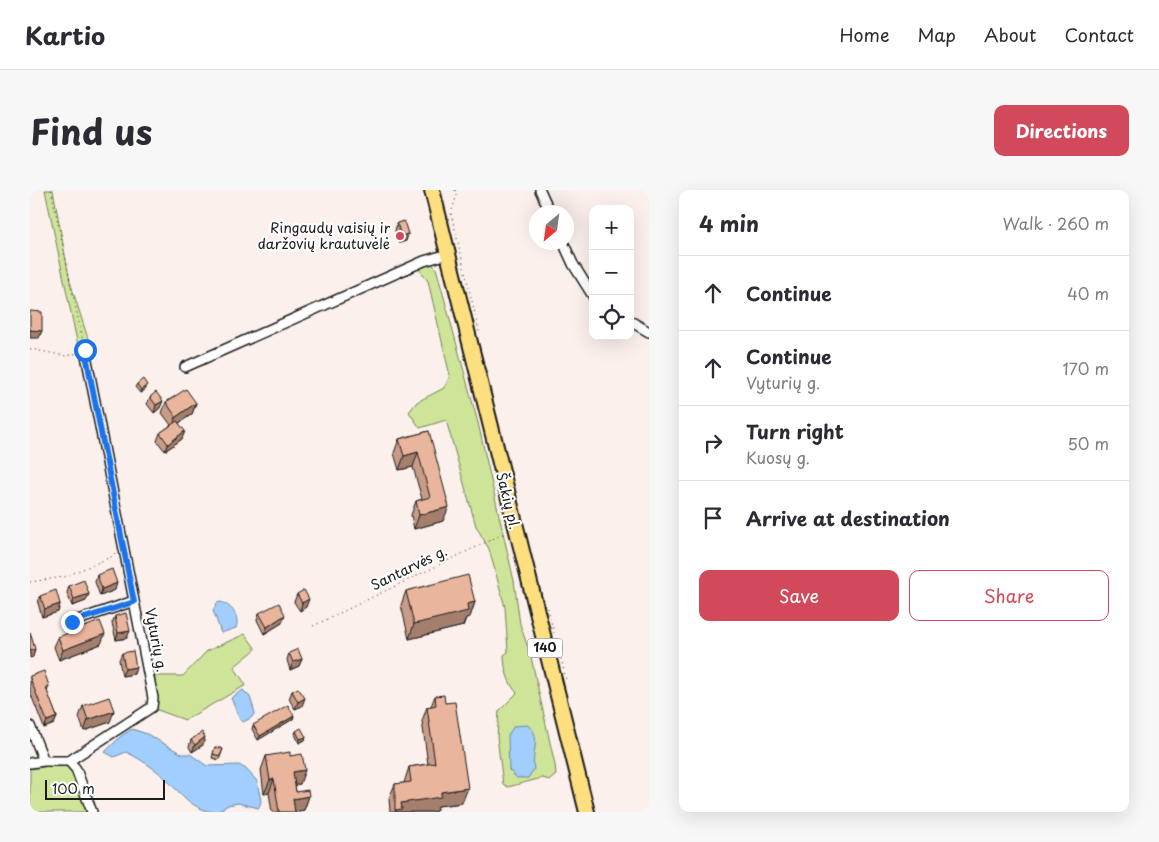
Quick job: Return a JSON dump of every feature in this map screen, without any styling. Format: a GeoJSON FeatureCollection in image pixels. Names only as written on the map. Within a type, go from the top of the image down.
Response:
{"type":"FeatureCollection","features":[{"type":"Feature","properties":{"kind":"main road","name":"Šakių pl."},"geometry":{"type":"LineString","coordinates":[[432,190],[515,530],[587,812]]}},
{"type":"Feature","properties":{"kind":"street"},"geometry":{"type":"LineString","coordinates":[[540,190],[547,205]]}},
{"type":"Feature","properties":{"kind":"street"},"geometry":{"type":"LineString","coordinates":[[566,250],[572,264],[592,295]]}},
{"type":"Feature","properties":{"kind":"street"},"geometry":{"type":"LineString","coordinates":[[185,367],[424,260],[448,254]]}},
{"type":"Feature","properties":{"kind":"street"},"geometry":{"type":"LineString","coordinates":[[634,323],[649,332]]}},
{"type":"Feature","properties":{"kind":"street","name":"Vyturių g."},"geometry":{"type":"LineString","coordinates":[[69,761],[152,707],[153,698],[85,350]]}},
{"type":"Feature","properties":{"kind":"street"},"geometry":{"type":"LineString","coordinates":[[72,622],[134,602]]}},
{"type":"Feature","properties":{"kind":"street"},"geometry":{"type":"LineString","coordinates":[[30,726],[44,761]]}},
{"type":"Feature","properties":{"kind":"street"},"geometry":{"type":"LineString","coordinates":[[30,763],[69,761],[76,769],[92,812]]}},
{"type":"Feature","properties":{"kind":"path"},"geometry":{"type":"LineString","coordinates":[[30,349],[66,356],[85,350],[51,190]]}},
{"type":"Feature","properties":{"kind":"path","name":"Santarvės g."},"geometry":{"type":"LineString","coordinates":[[313,626],[503,533],[515,530]]}},
{"type":"Feature","properties":{"kind":"path"},"geometry":{"type":"LineString","coordinates":[[30,582],[64,577],[111,557],[122,546]]}},
{"type":"Feature","properties":{"kind":"green space"},"geometry":{"type":"Polygon","coordinates":[[[45,190],[53,190],[70,282],[91,348],[78,346],[45,190]]]}},
{"type":"Feature","properties":{"kind":"green space"},"geometry":{"type":"Polygon","coordinates":[[[431,263],[436,268],[478,423],[514,581],[520,624],[531,657],[555,765],[556,775],[550,780],[542,778],[508,787],[503,784],[497,737],[499,711],[517,693],[509,680],[505,665],[504,655],[508,652],[505,607],[489,549],[476,526],[446,420],[420,428],[409,412],[417,402],[444,388],[450,376],[428,281],[418,268],[431,263]]]}},
{"type":"Feature","properties":{"kind":"green space"},"geometry":{"type":"Polygon","coordinates":[[[245,634],[256,649],[234,667],[246,685],[185,720],[155,709],[153,676],[183,676],[207,651],[245,634]]]}},
{"type":"Feature","properties":{"kind":"green space"},"geometry":{"type":"Polygon","coordinates":[[[76,762],[96,812],[30,812],[30,769],[76,762]]]}},
{"type":"Feature","properties":{"kind":"water"},"geometry":{"type":"Polygon","coordinates":[[[221,602],[229,606],[234,612],[237,624],[236,628],[221,633],[213,610],[217,603],[221,602]]]}},
{"type":"Feature","properties":{"kind":"water"},"geometry":{"type":"Polygon","coordinates":[[[243,690],[250,697],[255,713],[251,718],[243,722],[240,720],[231,698],[243,690]]]}},
{"type":"Feature","properties":{"kind":"water"},"geometry":{"type":"Polygon","coordinates":[[[527,725],[532,729],[535,739],[534,769],[528,778],[517,778],[509,770],[508,735],[514,726],[527,725]]]}},
{"type":"Feature","properties":{"kind":"water"},"geometry":{"type":"Polygon","coordinates":[[[132,729],[147,734],[182,754],[190,754],[207,766],[239,765],[246,769],[257,781],[261,801],[259,808],[238,803],[228,805],[217,812],[207,811],[191,803],[157,771],[134,756],[126,752],[114,757],[105,752],[121,736],[132,729]]]}},
{"type":"Feature","properties":{"kind":"building"},"geometry":{"type":"Polygon","coordinates":[[[404,221],[408,234],[401,236],[397,223],[404,221]]]}},
{"type":"Feature","properties":{"kind":"building"},"geometry":{"type":"Polygon","coordinates":[[[30,311],[42,312],[42,331],[30,330],[30,311]]]}},
{"type":"Feature","properties":{"kind":"building"},"geometry":{"type":"Polygon","coordinates":[[[143,379],[147,385],[141,390],[137,384],[143,379]]]}},
{"type":"Feature","properties":{"kind":"building"},"geometry":{"type":"Polygon","coordinates":[[[186,389],[196,403],[176,417],[166,402],[186,389]]]}},
{"type":"Feature","properties":{"kind":"building"},"geometry":{"type":"Polygon","coordinates":[[[156,392],[163,401],[156,405],[150,397],[156,392]]]}},
{"type":"Feature","properties":{"kind":"building"},"geometry":{"type":"Polygon","coordinates":[[[177,421],[185,431],[168,444],[160,433],[177,421]]]}},
{"type":"Feature","properties":{"kind":"building"},"geometry":{"type":"Polygon","coordinates":[[[429,431],[449,507],[419,515],[416,501],[430,497],[418,452],[404,456],[399,439],[429,431]]]}},
{"type":"Feature","properties":{"kind":"building"},"geometry":{"type":"Polygon","coordinates":[[[112,569],[117,583],[102,589],[97,575],[112,569]]]}},
{"type":"Feature","properties":{"kind":"building"},"geometry":{"type":"Polygon","coordinates":[[[468,575],[475,602],[467,604],[468,611],[414,624],[406,591],[468,575]]]}},
{"type":"Feature","properties":{"kind":"building"},"geometry":{"type":"Polygon","coordinates":[[[84,580],[89,594],[74,599],[69,586],[84,580]]]}},
{"type":"Feature","properties":{"kind":"building"},"geometry":{"type":"Polygon","coordinates":[[[56,590],[60,604],[45,609],[40,596],[56,590]]]}},
{"type":"Feature","properties":{"kind":"building"},"geometry":{"type":"Polygon","coordinates":[[[304,590],[309,599],[302,603],[297,594],[304,590]]]}},
{"type":"Feature","properties":{"kind":"building"},"geometry":{"type":"Polygon","coordinates":[[[279,603],[285,615],[267,627],[259,613],[279,603]]]}},
{"type":"Feature","properties":{"kind":"building"},"geometry":{"type":"Polygon","coordinates":[[[126,613],[130,631],[118,633],[115,616],[126,613]]]}},
{"type":"Feature","properties":{"kind":"building"},"geometry":{"type":"Polygon","coordinates":[[[100,621],[105,634],[63,650],[58,637],[100,621]]]}},
{"type":"Feature","properties":{"kind":"building"},"geometry":{"type":"Polygon","coordinates":[[[30,632],[35,649],[30,651],[30,632]]]}},
{"type":"Feature","properties":{"kind":"building"},"geometry":{"type":"Polygon","coordinates":[[[298,649],[302,659],[293,662],[289,653],[298,649]]]}},
{"type":"Feature","properties":{"kind":"building"},"geometry":{"type":"Polygon","coordinates":[[[133,651],[136,667],[125,669],[122,653],[133,651]]]}},
{"type":"Feature","properties":{"kind":"building"},"geometry":{"type":"Polygon","coordinates":[[[44,671],[49,686],[46,688],[57,717],[47,721],[30,678],[30,676],[44,671]]]}},
{"type":"Feature","properties":{"kind":"building"},"geometry":{"type":"Polygon","coordinates":[[[298,688],[305,698],[298,702],[292,691],[298,688]]]}},
{"type":"Feature","properties":{"kind":"building"},"geometry":{"type":"Polygon","coordinates":[[[444,695],[445,703],[455,702],[468,788],[441,792],[441,797],[401,803],[402,809],[395,810],[395,784],[411,782],[409,767],[435,763],[427,707],[436,705],[435,696],[444,695]]]}},
{"type":"Feature","properties":{"kind":"building"},"geometry":{"type":"Polygon","coordinates":[[[109,697],[114,711],[88,720],[83,706],[109,697]]]}},
{"type":"Feature","properties":{"kind":"building"},"geometry":{"type":"Polygon","coordinates":[[[288,705],[294,716],[260,736],[253,725],[288,705]]]}},
{"type":"Feature","properties":{"kind":"building"},"geometry":{"type":"Polygon","coordinates":[[[301,728],[306,737],[300,739],[296,731],[301,728]]]}},
{"type":"Feature","properties":{"kind":"building"},"geometry":{"type":"Polygon","coordinates":[[[202,732],[205,737],[195,745],[191,740],[202,732]]]}},
{"type":"Feature","properties":{"kind":"building"},"geometry":{"type":"Polygon","coordinates":[[[215,747],[223,749],[220,756],[213,754],[215,747]]]}},
{"type":"Feature","properties":{"kind":"building"},"geometry":{"type":"Polygon","coordinates":[[[290,752],[290,756],[302,754],[305,770],[293,772],[296,792],[308,790],[309,796],[293,799],[295,812],[279,812],[274,779],[270,780],[266,756],[290,752]]]}},
{"type":"Feature","properties":{"kind":"place","name":"Ringaudų vaisių ir daržovių krautuvėlė"},"geometry":{"type":"Point","coordinates":[400,236]}},
{"type":"Feature","properties":{"kind":"route"},"geometry":{"type":"LineString","coordinates":[[72,622],[134,602],[85,350]]}}]}
